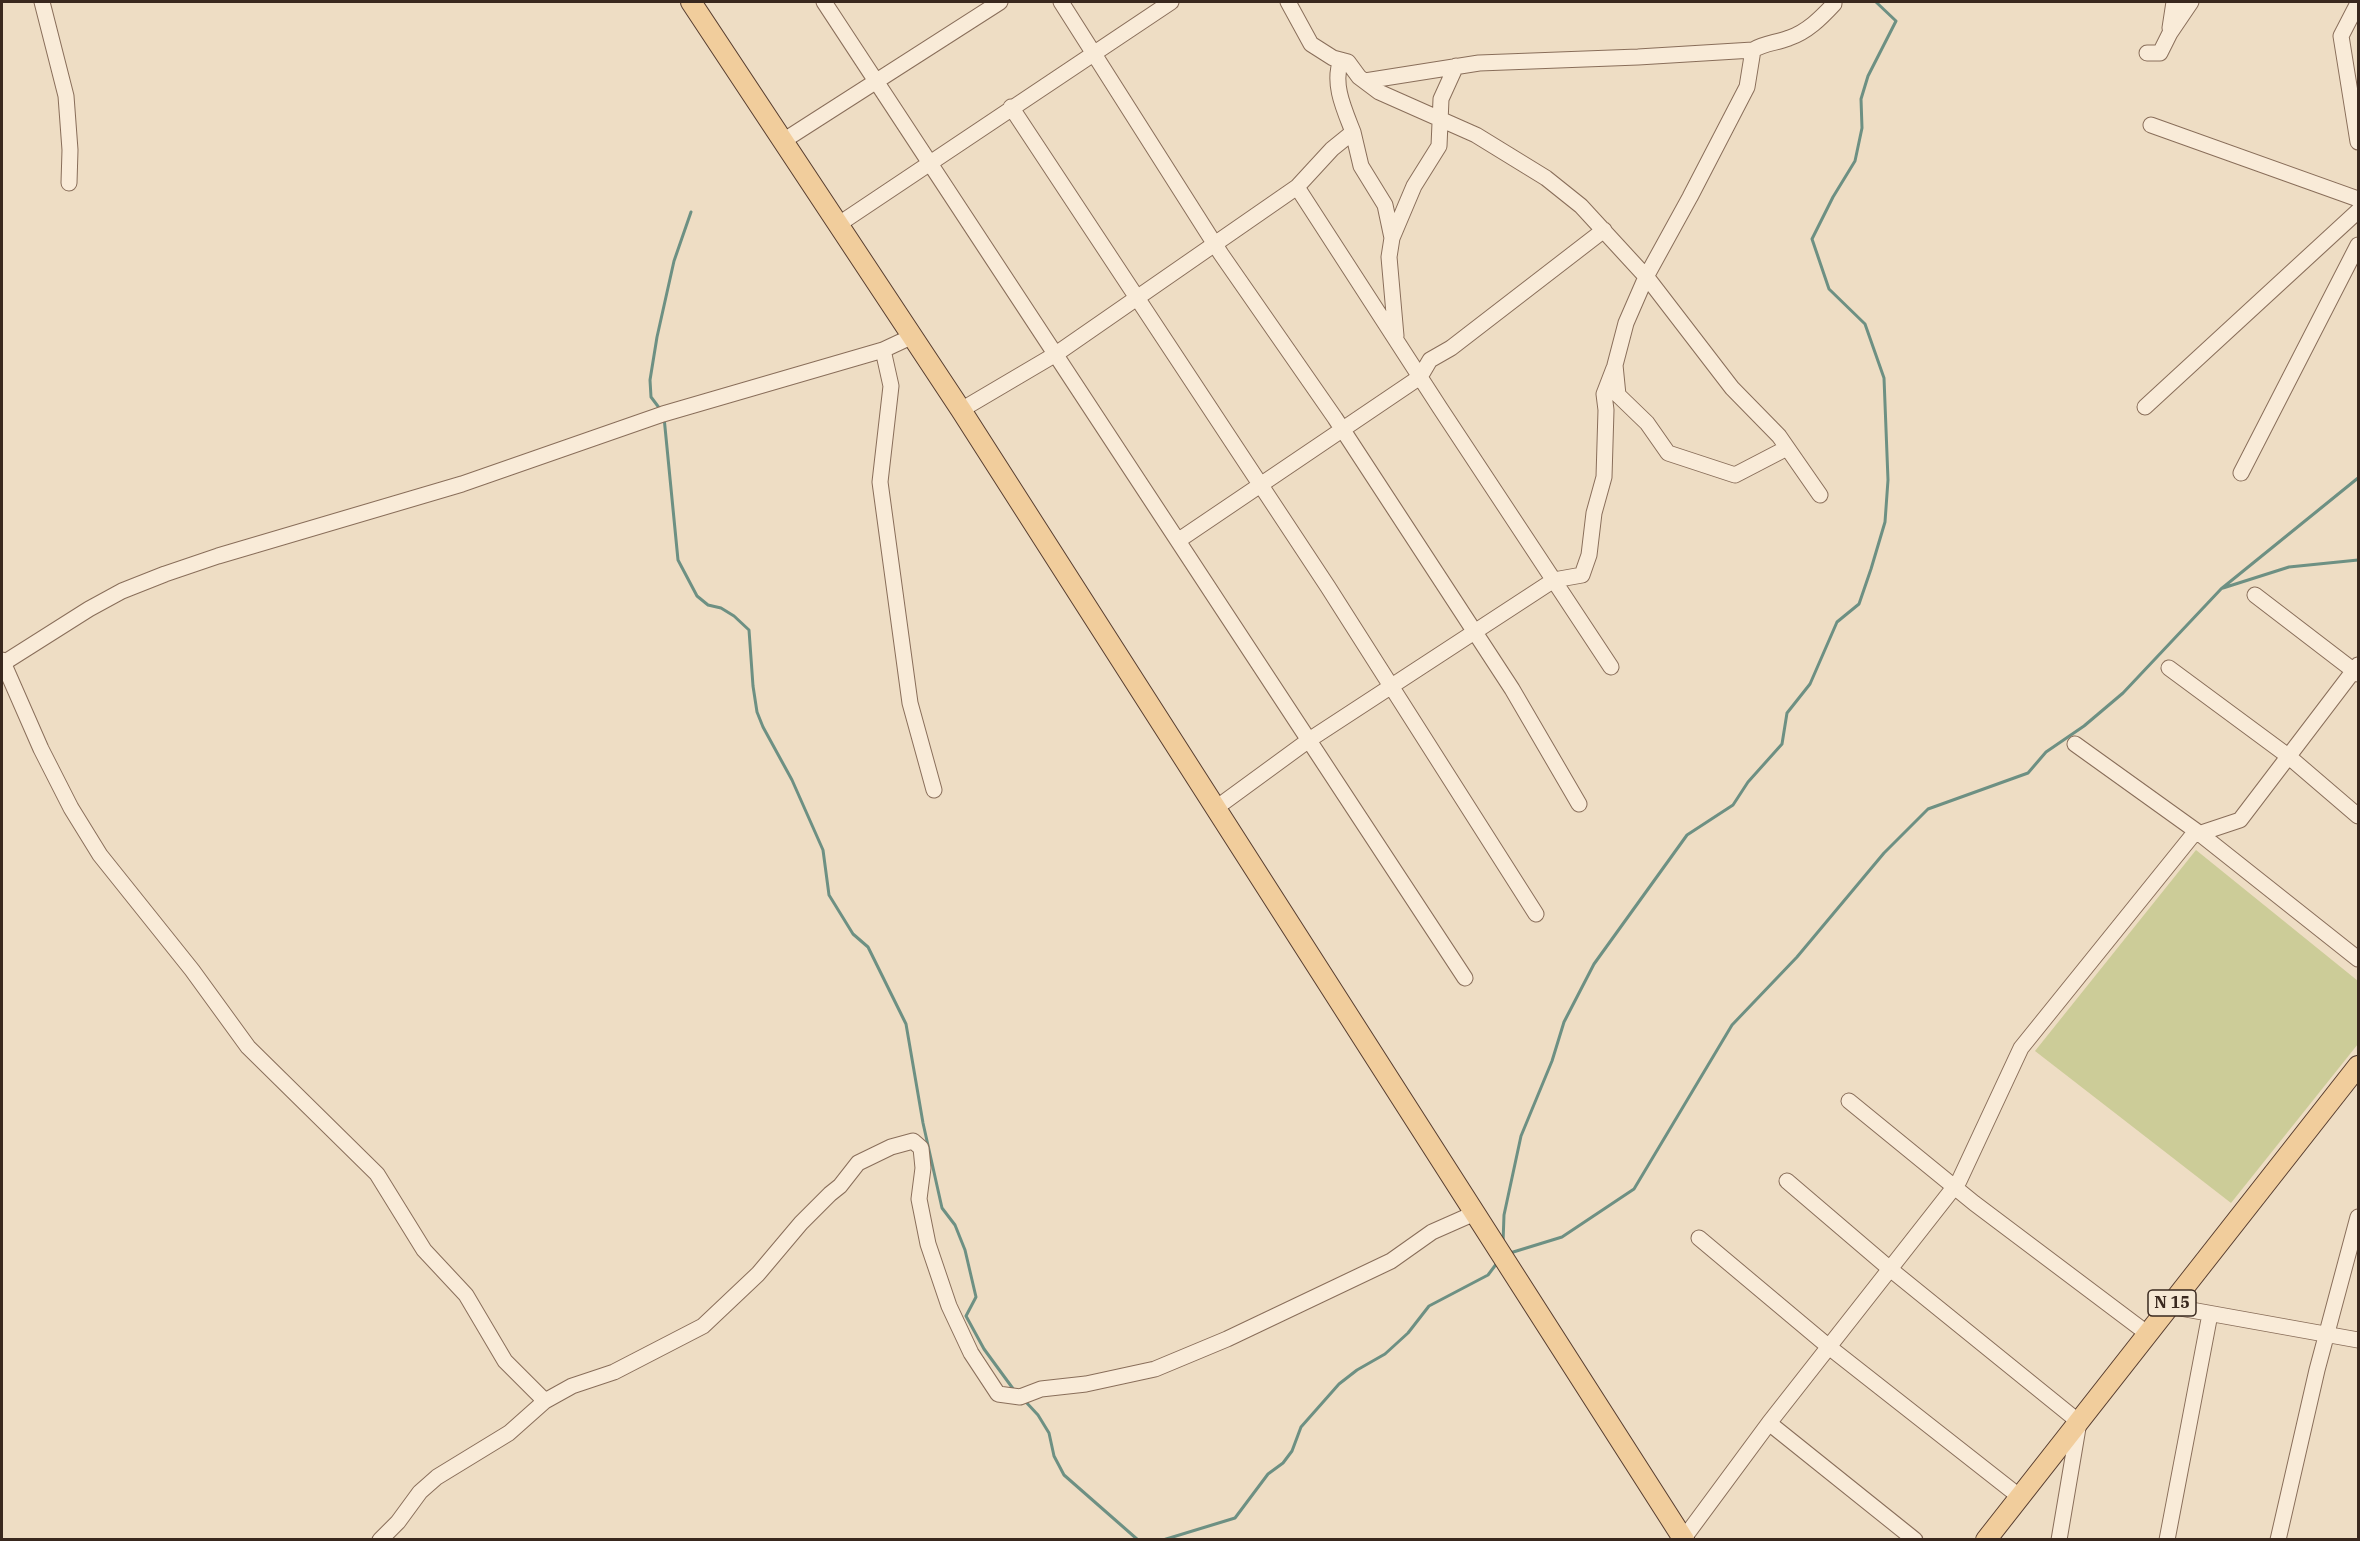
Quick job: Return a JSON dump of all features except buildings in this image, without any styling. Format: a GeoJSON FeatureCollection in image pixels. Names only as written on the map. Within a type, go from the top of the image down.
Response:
{"type":"FeatureCollection","features":[{"type":"Feature","properties":{"kind":"main road"},"geometry":{"type":"LineString","coordinates":[[691,2],[961,410],[1684,1539]]}},
{"type":"Feature","properties":{"kind":"main road","name":"N 15"},"geometry":{"type":"LineString","coordinates":[[1986,1539],[2358,1066]]}},
{"type":"Feature","properties":{"kind":"street"},"geometry":{"type":"LineString","coordinates":[[42,2],[66,96],[70,150],[69,183]]}},
{"type":"Feature","properties":{"kind":"street"},"geometry":{"type":"LineString","coordinates":[[824,2],[1465,978]]}},
{"type":"Feature","properties":{"kind":"street"},"geometry":{"type":"LineString","coordinates":[[783,141],[1000,2]]}},
{"type":"Feature","properties":{"kind":"street"},"geometry":{"type":"LineString","coordinates":[[1061,2],[1215,244],[1342,429],[1512,689],[1579,804]]}},
{"type":"Feature","properties":{"kind":"street"},"geometry":{"type":"LineString","coordinates":[[839,224],[1171,2]]}},
{"type":"Feature","properties":{"kind":"street"},"geometry":{"type":"LineString","coordinates":[[1288,2],[1311,44],[1333,58],[1348,62],[1365,81],[1379,92],[1476,135],[1546,178],[1581,206],[1646,277],[1732,388],[1779,436],[1820,495]]}},
{"type":"Feature","properties":{"kind":"street"},"geometry":{"type":"LineString","coordinates":[[1365,81],[1479,63],[1753,50],[1764,43],[1788,39],[1807,30],[1834,2]]}},
{"type":"Feature","properties":{"kind":"street"},"geometry":{"type":"LineString","coordinates":[[2170,33],[2174,2]]}},
{"type":"Feature","properties":{"kind":"street"},"geometry":{"type":"LineString","coordinates":[[2147,53],[2160,53],[2170,33],[2192,2]]}},
{"type":"Feature","properties":{"kind":"street"},"geometry":{"type":"LineString","coordinates":[[2358,3],[2341,36],[2358,142]]}},
{"type":"Feature","properties":{"kind":"street"},"geometry":{"type":"LineString","coordinates":[[1216,808],[1309,740],[1554,580],[1582,575],[1589,555],[1594,513],[1604,477],[1606,410],[1604,394],[1616,365],[1626,323],[1646,277],[1747,87],[1753,50]]}},
{"type":"Feature","properties":{"kind":"street"},"geometry":{"type":"LineString","coordinates":[[1341,60],[1336,73],[1341,102],[1353,132],[1361,166],[1385,205],[1392,238]]}},
{"type":"Feature","properties":{"kind":"street"},"geometry":{"type":"LineString","coordinates":[[1396,341],[1389,257],[1392,238],[1414,186],[1439,146],[1441,99],[1456,66]]}},
{"type":"Feature","properties":{"kind":"street"},"geometry":{"type":"LineString","coordinates":[[1011,107],[1138,297],[1536,914]]}},
{"type":"Feature","properties":{"kind":"street"},"geometry":{"type":"LineString","coordinates":[[2151,125],[2358,199]]}},
{"type":"Feature","properties":{"kind":"street"},"geometry":{"type":"LineString","coordinates":[[961,410],[1056,354],[1298,187],[1332,149],[1353,132]]}},
{"type":"Feature","properties":{"kind":"street"},"geometry":{"type":"LineString","coordinates":[[1298,187],[1396,341],[1611,667]]}},
{"type":"Feature","properties":{"kind":"street"},"geometry":{"type":"LineString","coordinates":[[2145,407],[2358,211]]}},
{"type":"Feature","properties":{"kind":"street"},"geometry":{"type":"LineString","coordinates":[[1179,540],[1420,377],[1430,360],[1451,348],[1604,230]]}},
{"type":"Feature","properties":{"kind":"street"},"geometry":{"type":"LineString","coordinates":[[2241,473],[2358,245]]}},
{"type":"Feature","properties":{"kind":"street"},"geometry":{"type":"LineString","coordinates":[[545,1401],[505,1361],[466,1295],[424,1250],[377,1174],[248,1047],[192,970],[100,855],[71,808],[41,750],[2,662],[122,591],[165,574],[218,556],[462,484],[663,414],[883,350],[913,336]]}},
{"type":"Feature","properties":{"kind":"street"},"geometry":{"type":"LineString","coordinates":[[883,350],[891,386],[880,482],[910,703],[934,790]]}},
{"type":"Feature","properties":{"kind":"street"},"geometry":{"type":"LineString","coordinates":[[1616,365],[1618,395],[1647,423],[1668,453],[1735,475],[1787,448]]}},
{"type":"Feature","properties":{"kind":"street"},"geometry":{"type":"LineString","coordinates":[[1684,1539],[1769,1423],[1955,1187],[2021,1047],[2192,836],[2240,820],[2357,670],[2254,595]]}},
{"type":"Feature","properties":{"kind":"street"},"geometry":{"type":"LineString","coordinates":[[2169,668],[2289,756],[2358,816]]}},
{"type":"Feature","properties":{"kind":"street"},"geometry":{"type":"LineString","coordinates":[[2074,744],[2199,833],[2358,959]]}},
{"type":"Feature","properties":{"kind":"street"},"geometry":{"type":"LineString","coordinates":[[1849,1101],[1955,1187],[2148,1334]]}},
{"type":"Feature","properties":{"kind":"street"},"geometry":{"type":"LineString","coordinates":[[380,1539],[398,1522],[420,1492],[437,1477],[509,1433],[545,1401],[572,1386],[614,1372],[703,1326],[758,1274],[801,1223],[840,1186],[858,1163],[901,1143],[913,1141],[921,1148],[923,1168],[919,1199],[927,1244],[949,1306],[971,1353],[998,1394],[1020,1397],[1041,1389],[1086,1384],[1155,1369],[1227,1340],[1391,1261],[1432,1232],[1475,1213]]}},
{"type":"Feature","properties":{"kind":"street"},"geometry":{"type":"LineString","coordinates":[[1787,1180],[1890,1269],[2079,1422],[2060,1539]]}},
{"type":"Feature","properties":{"kind":"street"},"geometry":{"type":"LineString","coordinates":[[2278,1539],[2326,1334],[2358,1217]]}},
{"type":"Feature","properties":{"kind":"street"},"geometry":{"type":"LineString","coordinates":[[1699,1238],[1829,1347],[2020,1497]]}},
{"type":"Feature","properties":{"kind":"street"},"geometry":{"type":"LineString","coordinates":[[2169,1306],[2358,1340]]}},
{"type":"Feature","properties":{"kind":"street"},"geometry":{"type":"LineString","coordinates":[[2167,1539],[2210,1314]]}},
{"type":"Feature","properties":{"kind":"street"},"geometry":{"type":"LineString","coordinates":[[1769,1423],[1915,1539]]}},
{"type":"Feature","properties":{"kind":"green space"},"geometry":{"type":"Polygon","coordinates":[[[2196,850],[2358,981],[2358,1044],[2231,1203],[2035,1051],[2196,850]]]}},
{"type":"Feature","properties":{"kind":"waterway"},"geometry":{"type":"LineString","coordinates":[[1503,1243],[1504,1215],[1521,1136],[1552,1061],[1564,1022],[1594,964],[1687,835],[1733,805],[1748,782],[1782,744],[1787,713],[1810,684],[1837,622],[1859,604],[1871,569],[1885,522],[1888,480],[1884,378],[1865,324],[1829,289],[1812,239],[1833,197],[1855,161],[1862,128],[1861,99],[1868,76],[1896,21],[1876,2]]}},
{"type":"Feature","properties":{"kind":"waterway"},"geometry":{"type":"LineString","coordinates":[[660,409],[651,397],[650,380],[674,261],[691,212]]}},
{"type":"Feature","properties":{"kind":"waterway"},"geometry":{"type":"LineString","coordinates":[[664,417],[678,560],[697,596],[708,605],[721,608],[734,616],[749,630],[757,712],[792,780],[823,850],[829,895],[853,934],[868,947],[906,1024],[923,1123],[942,1208],[955,1225],[965,1250],[976,1297],[966,1316],[984,1349],[1014,1390]]}},
{"type":"Feature","properties":{"kind":"waterway"},"geometry":{"type":"LineString","coordinates":[[1510,1253],[1562,1237],[1634,1189],[1732,1025],[1797,957],[1884,853],[1928,809],[2028,773],[2046,752],[2084,726],[2123,693],[2221,589],[2358,478]]}},
{"type":"Feature","properties":{"kind":"waterway"},"geometry":{"type":"LineString","coordinates":[[2223,588],[2289,567],[2358,560]]}},
{"type":"Feature","properties":{"kind":"waterway"},"geometry":{"type":"LineString","coordinates":[[1163,1540],[1235,1518],[1268,1474],[1283,1463],[1292,1451],[1301,1427],[1339,1384],[1357,1370],[1385,1354],[1408,1333],[1429,1306],[1488,1275],[1497,1263]]}},
{"type":"Feature","properties":{"kind":"waterway"},"geometry":{"type":"LineString","coordinates":[[1025,1401],[1038,1415],[1049,1433],[1054,1456],[1064,1475],[1138,1540]]}}]}
